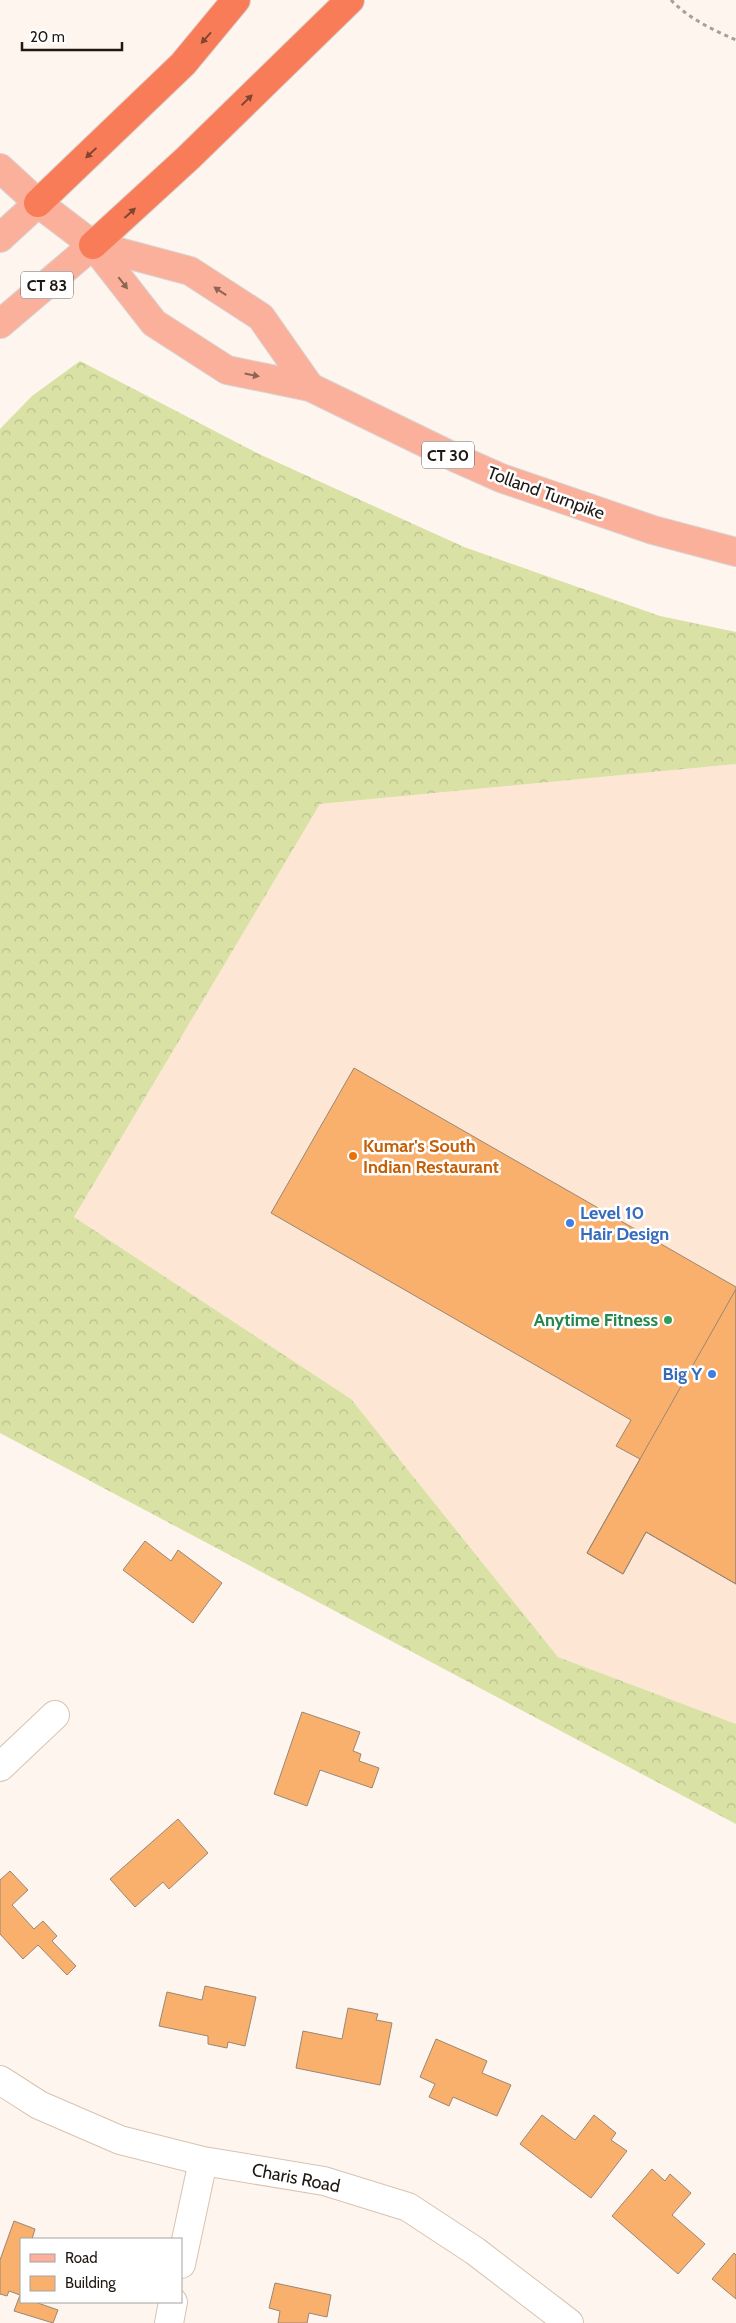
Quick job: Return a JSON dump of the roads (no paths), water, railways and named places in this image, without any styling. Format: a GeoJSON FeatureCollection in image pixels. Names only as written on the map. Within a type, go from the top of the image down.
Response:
{"type":"FeatureCollection","features":[{"type":"Feature","properties":{"kind":"highway"},"geometry":{"type":"LineString","coordinates":[[38,203],[183,64],[236,0]]}},
{"type":"Feature","properties":{"kind":"highway"},"geometry":{"type":"LineString","coordinates":[[93,245],[188,158],[350,0]]}},
{"type":"Feature","properties":{"kind":"main road","name":"Tolland Turnpike"},"geometry":{"type":"LineString","coordinates":[[0,168],[38,203],[93,245],[154,323],[227,370],[310,387],[447,454],[501,478],[653,530],[736,552]]}},
{"type":"Feature","properties":{"kind":"main road"},"geometry":{"type":"LineString","coordinates":[[0,238],[38,203]]}},
{"type":"Feature","properties":{"kind":"main road","name":"Tolland Turnpike"},"geometry":{"type":"LineString","coordinates":[[93,245],[190,271],[246,307],[261,317],[310,387]]}},
{"type":"Feature","properties":{"kind":"main road","name":"CT 83"},"geometry":{"type":"LineString","coordinates":[[0,324],[93,245]]}},
{"type":"Feature","properties":{"kind":"street"},"geometry":{"type":"LineString","coordinates":[[0,1767],[55,1715]]}},
{"type":"Feature","properties":{"kind":"street","name":"Charis Road"},"geometry":{"type":"LineString","coordinates":[[0,2080],[39,2105],[120,2140],[202,2161],[324,2181],[408,2207],[475,2251],[569,2323]]}},
{"type":"Feature","properties":{"kind":"street"},"geometry":{"type":"LineString","coordinates":[[182,2259],[202,2161]]}},
{"type":"Feature","properties":{"kind":"street"},"geometry":{"type":"LineString","coordinates":[[169,2323],[173,2303]]}},
{"type":"Feature","properties":{"kind":"place","name":"Kumar's South Indian Restaurant"},"geometry":{"type":"Point","coordinates":[353,1156]}},
{"type":"Feature","properties":{"kind":"place","name":"Level 10 Hair Design"},"geometry":{"type":"Point","coordinates":[570,1223]}},
{"type":"Feature","properties":{"kind":"place","name":"Anytime Fitness"},"geometry":{"type":"Point","coordinates":[668,1320]}},
{"type":"Feature","properties":{"kind":"place","name":"Big Y"},"geometry":{"type":"Point","coordinates":[712,1374]}}]}
